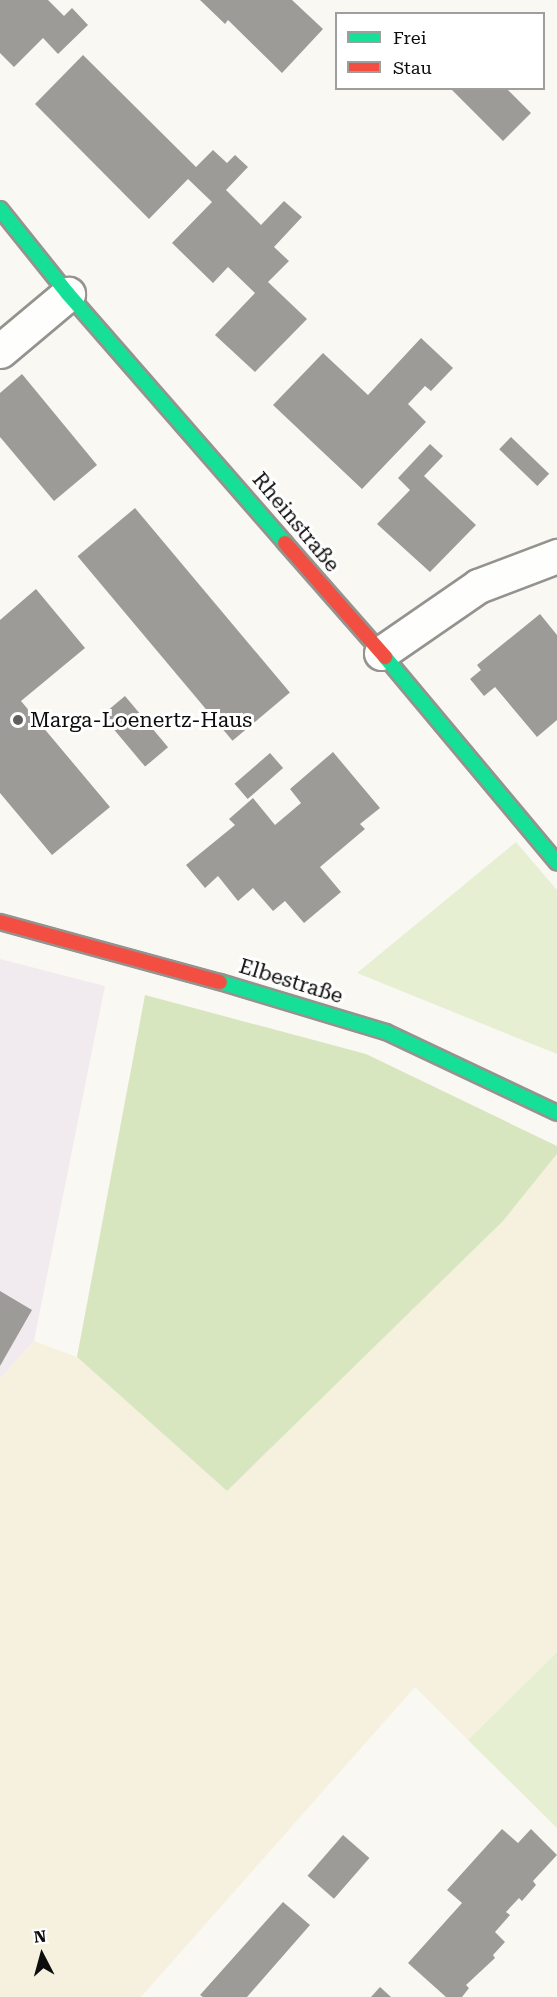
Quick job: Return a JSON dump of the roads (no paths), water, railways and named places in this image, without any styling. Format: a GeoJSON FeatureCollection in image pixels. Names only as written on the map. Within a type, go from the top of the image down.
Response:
{"type":"FeatureCollection","features":[{"type":"Feature","properties":{"kind":"street","name":"Rheinstraße"},"geometry":{"type":"LineString","coordinates":[[0,209],[69,294],[381,653],[557,864]]}},
{"type":"Feature","properties":{"kind":"street"},"geometry":{"type":"LineString","coordinates":[[0,351],[69,294]]}},
{"type":"Feature","properties":{"kind":"street"},"geometry":{"type":"LineString","coordinates":[[381,653],[478,586],[557,556]]}},
{"type":"Feature","properties":{"kind":"street","name":"Elbestraße"},"geometry":{"type":"LineString","coordinates":[[0,922],[131,955],[386,1032],[557,1113]]}},
{"type":"Feature","properties":{"kind":"place","name":"Marga-Loenertz-Haus"},"geometry":{"type":"Point","coordinates":[18,720]}}]}
